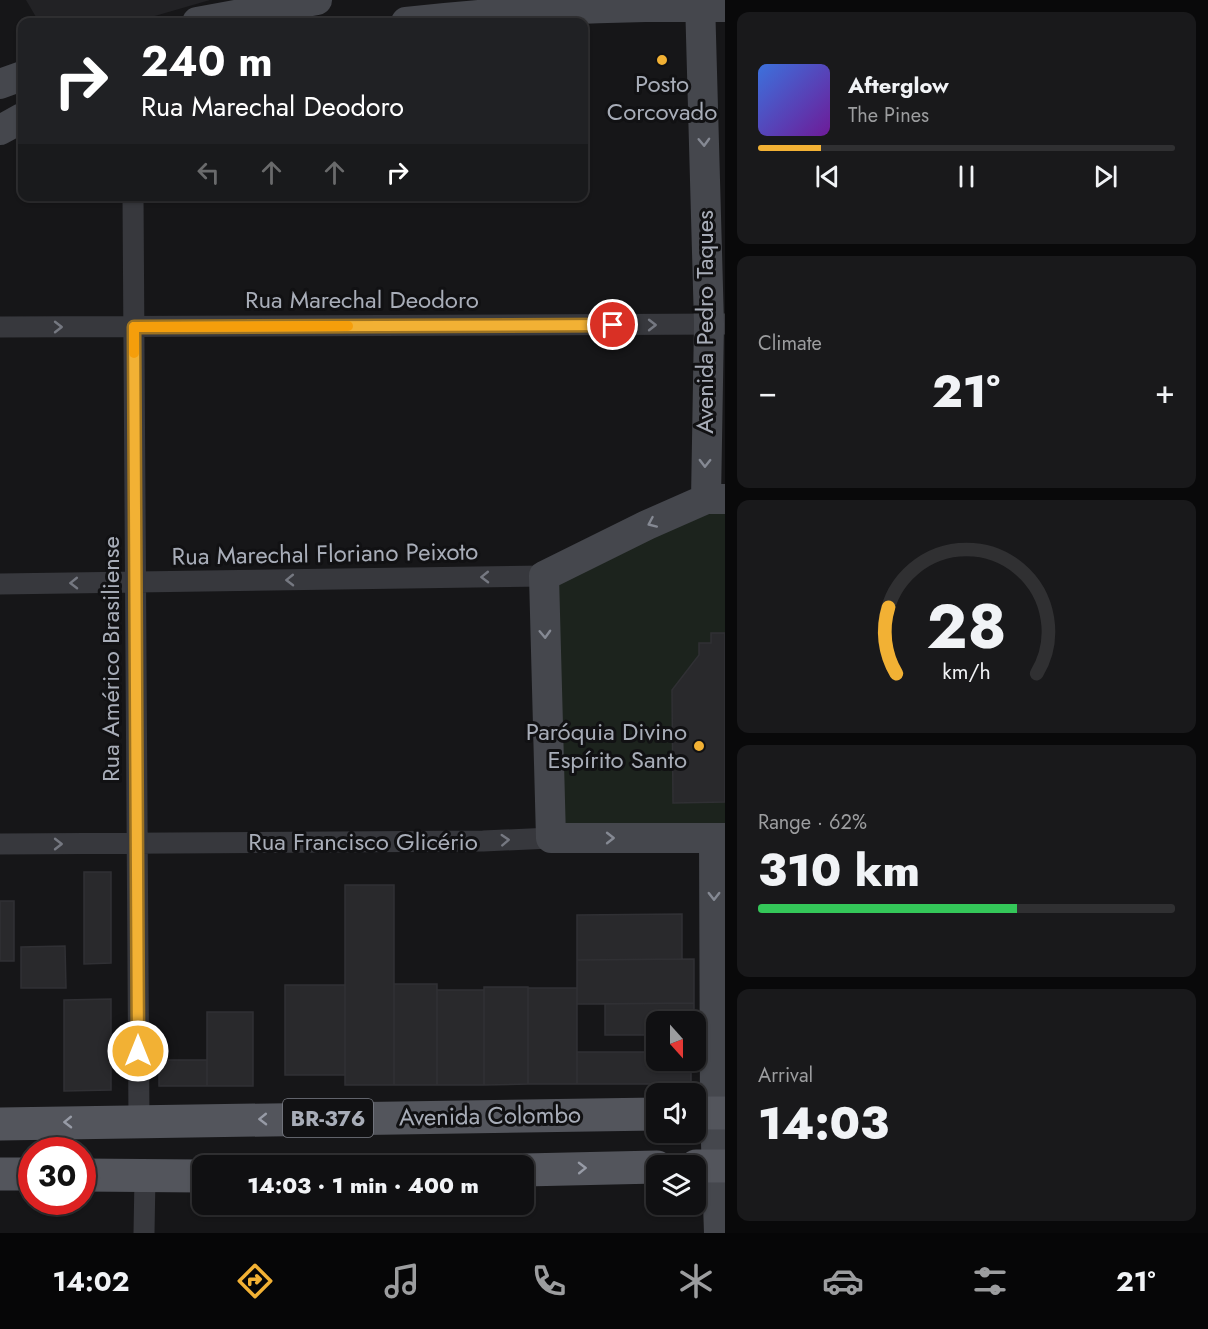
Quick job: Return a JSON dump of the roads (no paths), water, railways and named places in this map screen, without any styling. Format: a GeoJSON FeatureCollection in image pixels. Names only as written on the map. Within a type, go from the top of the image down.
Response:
{"type":"FeatureCollection","features":[{"type":"Feature","properties":{"kind":"main road"},"geometry":{"type":"LineString","coordinates":[[219,18],[317,0]]}},
{"type":"Feature","properties":{"kind":"main road"},"geometry":{"type":"LineString","coordinates":[[430,18],[495,7],[708,5]]}},
{"type":"Feature","properties":{"kind":"main road","name":"Avenida Pedro Taques"},"geometry":{"type":"LineString","coordinates":[[708,5],[717,324],[715,499]]}},
{"type":"Feature","properties":{"kind":"main road"},"geometry":{"type":"LineString","coordinates":[[0,84],[18,77]]}},
{"type":"Feature","properties":{"kind":"main road"},"geometry":{"type":"LineString","coordinates":[[0,130],[18,120]]}},
{"type":"Feature","properties":{"kind":"main road"},"geometry":{"type":"LineString","coordinates":[[551,838],[544,576],[647,525],[715,499]]}},
{"type":"Feature","properties":{"kind":"main road","name":"Rua Francisco Glicério"},"geometry":{"type":"LineString","coordinates":[[551,838],[719,838]]}},
{"type":"Feature","properties":{"kind":"main road"},"geometry":{"type":"LineString","coordinates":[[719,838],[712,1113],[713,1166],[719,1233]]}},
{"type":"Feature","properties":{"kind":"main road","name":"Avenida Colombo"},"geometry":{"type":"LineString","coordinates":[[0,1124],[646,1114]]}},
{"type":"Feature","properties":{"kind":"main road"},"geometry":{"type":"LineString","coordinates":[[534,1170],[646,1167]]}},
{"type":"Feature","properties":{"kind":"main road"},"geometry":{"type":"LineString","coordinates":[[0,1174],[18,1174]]}},
{"type":"Feature","properties":{"kind":"main road"},"geometry":{"type":"LineString","coordinates":[[96,1175],[192,1176]]}},
{"type":"Feature","properties":{"kind":"street","name":"Rua Américo Brasiliense"},"geometry":{"type":"LineString","coordinates":[[133,201],[139,1121]]}},
{"type":"Feature","properties":{"kind":"street","name":"Rua Marechal Deodoro"},"geometry":{"type":"LineString","coordinates":[[0,327],[717,324]]}},
{"type":"Feature","properties":{"kind":"street","name":"Rua Marechal Floriano Peixoto"},"geometry":{"type":"LineString","coordinates":[[0,584],[544,576]]}},
{"type":"Feature","properties":{"kind":"street","name":"Rua Francisco Glicério"},"geometry":{"type":"LineString","coordinates":[[0,844],[483,841],[551,838]]}},
{"type":"Feature","properties":{"kind":"street"},"geometry":{"type":"LineString","coordinates":[[144,1233],[145,1177]]}},
{"type":"Feature","properties":{"kind":"place","name":"Posto Corcovado"},"geometry":{"type":"Point","coordinates":[662,60]}},
{"type":"Feature","properties":{"kind":"place","name":"Paróquia Divino Espírito Santo"},"geometry":{"type":"Point","coordinates":[699,746]}}]}
